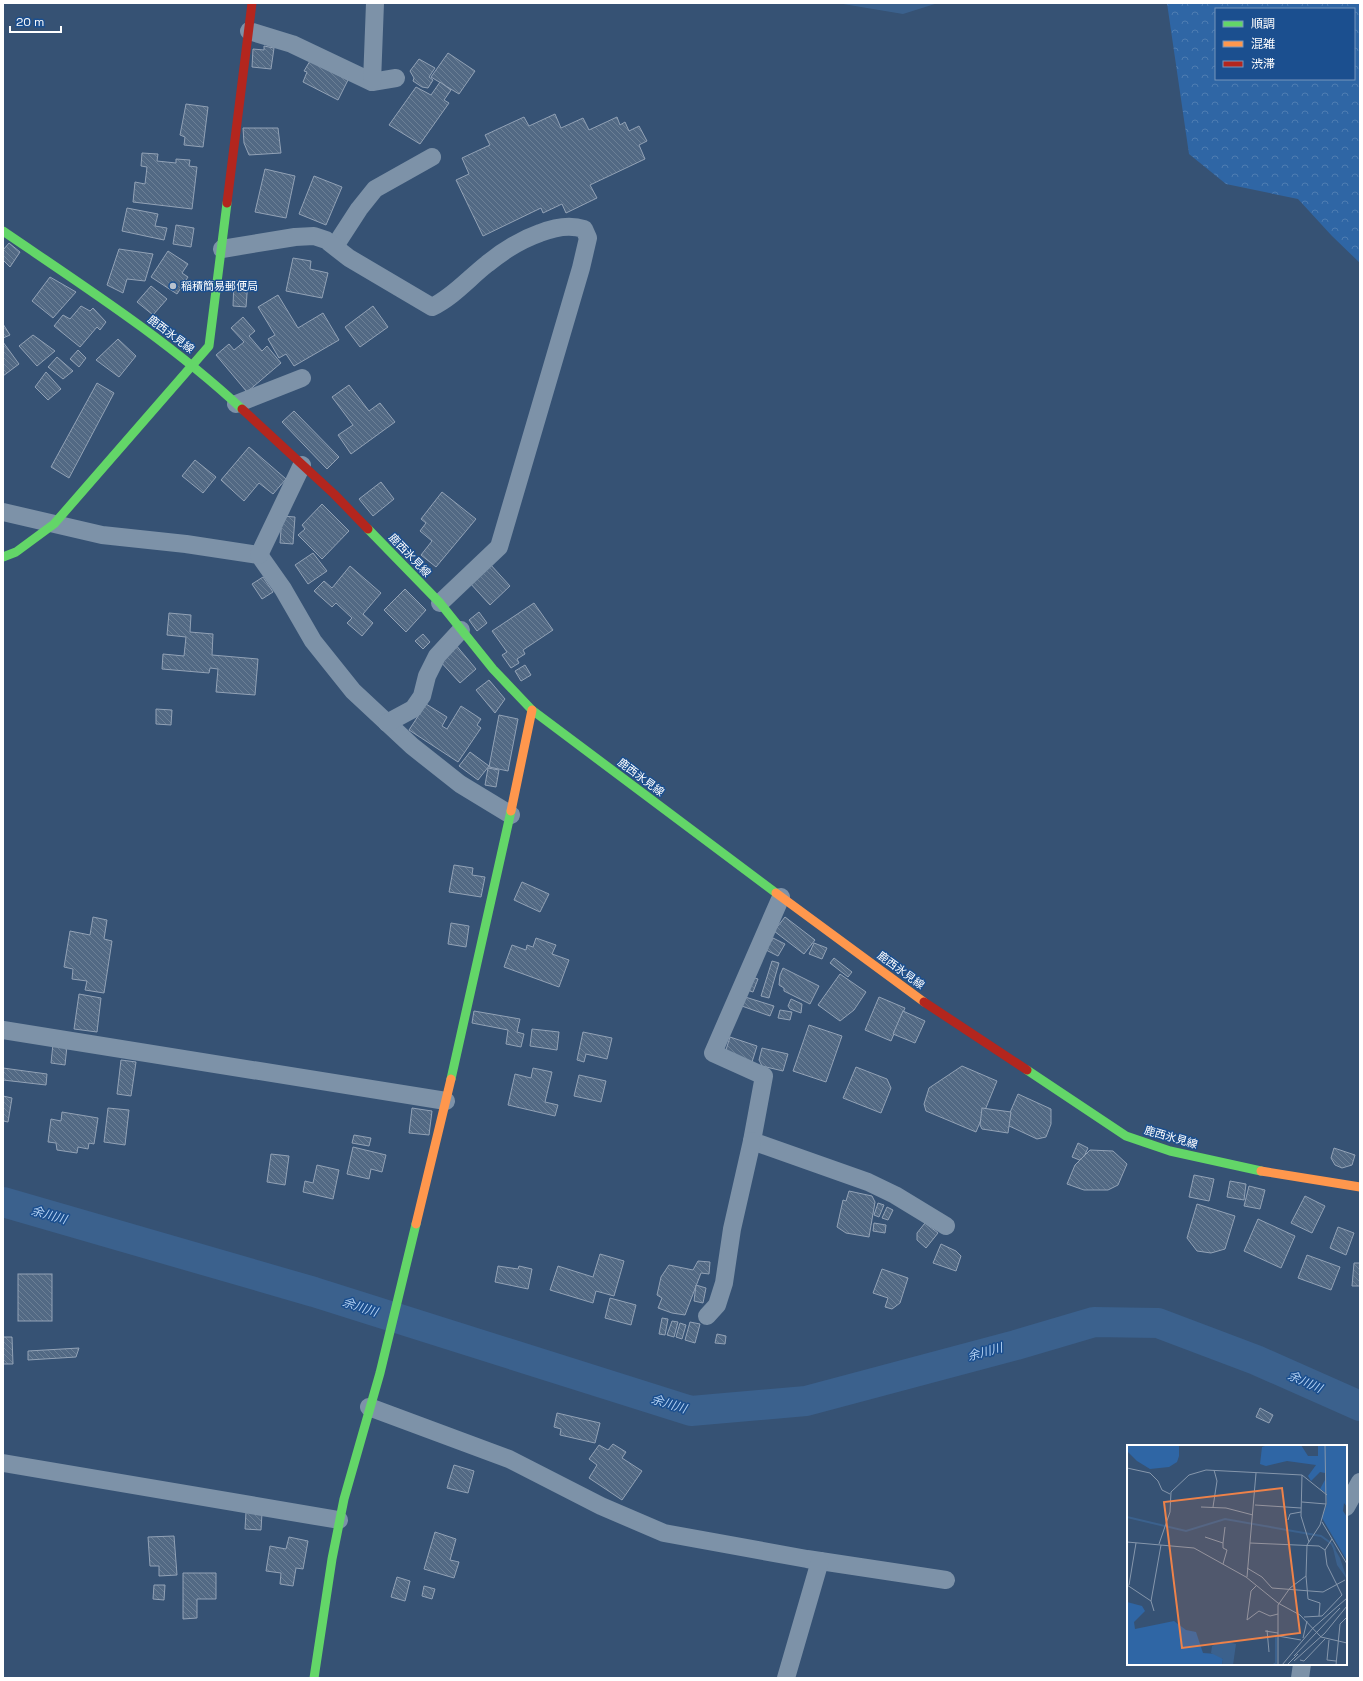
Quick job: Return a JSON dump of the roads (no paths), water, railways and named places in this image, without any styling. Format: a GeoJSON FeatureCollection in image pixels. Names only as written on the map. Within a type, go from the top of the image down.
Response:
{"type":"FeatureCollection","features":[{"type":"Feature","properties":{"kind":"main road"},"geometry":{"type":"LineString","coordinates":[[3,558],[16,552],[54,524],[209,346],[252,3]]}},
{"type":"Feature","properties":{"kind":"main road","name":"鹿西氷見線"},"geometry":{"type":"LineString","coordinates":[[3,231],[154,335],[209,378],[334,494],[440,604],[493,669],[532,710],[781,897],[920,999],[1126,1136],[1170,1151],[1252,1169],[1360,1187]]}},
{"type":"Feature","properties":{"kind":"main road"},"geometry":{"type":"LineString","coordinates":[[314,1678],[339,1520],[368,1407],[384,1355],[402,1276],[446,1101],[511,816],[532,710]]}},
{"type":"Feature","properties":{"kind":"street"},"geometry":{"type":"LineString","coordinates":[[372,82],[375,3]]}},
{"type":"Feature","properties":{"kind":"street"},"geometry":{"type":"LineString","coordinates":[[249,31],[292,44],[372,82],[396,78]]}},
{"type":"Feature","properties":{"kind":"street"},"geometry":{"type":"LineString","coordinates":[[335,246],[359,209],[375,189],[432,157]]}},
{"type":"Feature","properties":{"kind":"street"},"geometry":{"type":"LineString","coordinates":[[222,249],[295,237],[314,236],[326,240],[349,258],[432,307],[444,301],[488,263],[519,241],[550,229],[573,225],[584,228],[588,238],[581,268],[499,546],[440,604]]}},
{"type":"Feature","properties":{"kind":"street"},"geometry":{"type":"LineString","coordinates":[[236,404],[302,378]]}},
{"type":"Feature","properties":{"kind":"street"},"geometry":{"type":"LineString","coordinates":[[259,555],[302,465]]}},
{"type":"Feature","properties":{"kind":"street"},"geometry":{"type":"LineString","coordinates":[[3,512],[102,535],[186,544],[259,555],[283,589],[313,641],[353,691],[412,746],[460,784],[511,816]]}},
{"type":"Feature","properties":{"kind":"street"},"geometry":{"type":"LineString","coordinates":[[387,723],[413,709],[422,696],[427,676],[436,656],[461,630]]}},
{"type":"Feature","properties":{"kind":"street"},"geometry":{"type":"LineString","coordinates":[[707,1316],[717,1305],[724,1283],[732,1228],[752,1141],[764,1076],[713,1053],[781,897]]}},
{"type":"Feature","properties":{"kind":"street"},"geometry":{"type":"LineString","coordinates":[[3,1030],[446,1101]]}},
{"type":"Feature","properties":{"kind":"street"},"geometry":{"type":"LineString","coordinates":[[752,1141],[868,1182],[895,1194],[946,1226]]}},
{"type":"Feature","properties":{"kind":"street"},"geometry":{"type":"LineString","coordinates":[[368,1407],[509,1460],[601,1506],[664,1533],[820,1561],[946,1580]]}},
{"type":"Feature","properties":{"kind":"street"},"geometry":{"type":"LineString","coordinates":[[3,1463],[339,1520]]}},
{"type":"Feature","properties":{"kind":"street"},"geometry":{"type":"LineString","coordinates":[[1347,1505],[1360,1482]]}},
{"type":"Feature","properties":{"kind":"street"},"geometry":{"type":"LineString","coordinates":[[786,1678],[820,1561]]}},
{"type":"Feature","properties":{"kind":"street"},"geometry":{"type":"LineString","coordinates":[[1300,1678],[1302,1665]]}},
{"type":"Feature","properties":{"kind":"waterway","name":"余川川"},"geometry":{"type":"LineString","coordinates":[[3,1202],[314,1292],[691,1411],[806,1401],[1016,1345],[1094,1322],[1158,1323],[1256,1360],[1360,1406]]}},
{"type":"Feature","properties":{"kind":"place","name":"稲積簡易郵便局"},"geometry":{"type":"Point","coordinates":[173,286]}}]}
